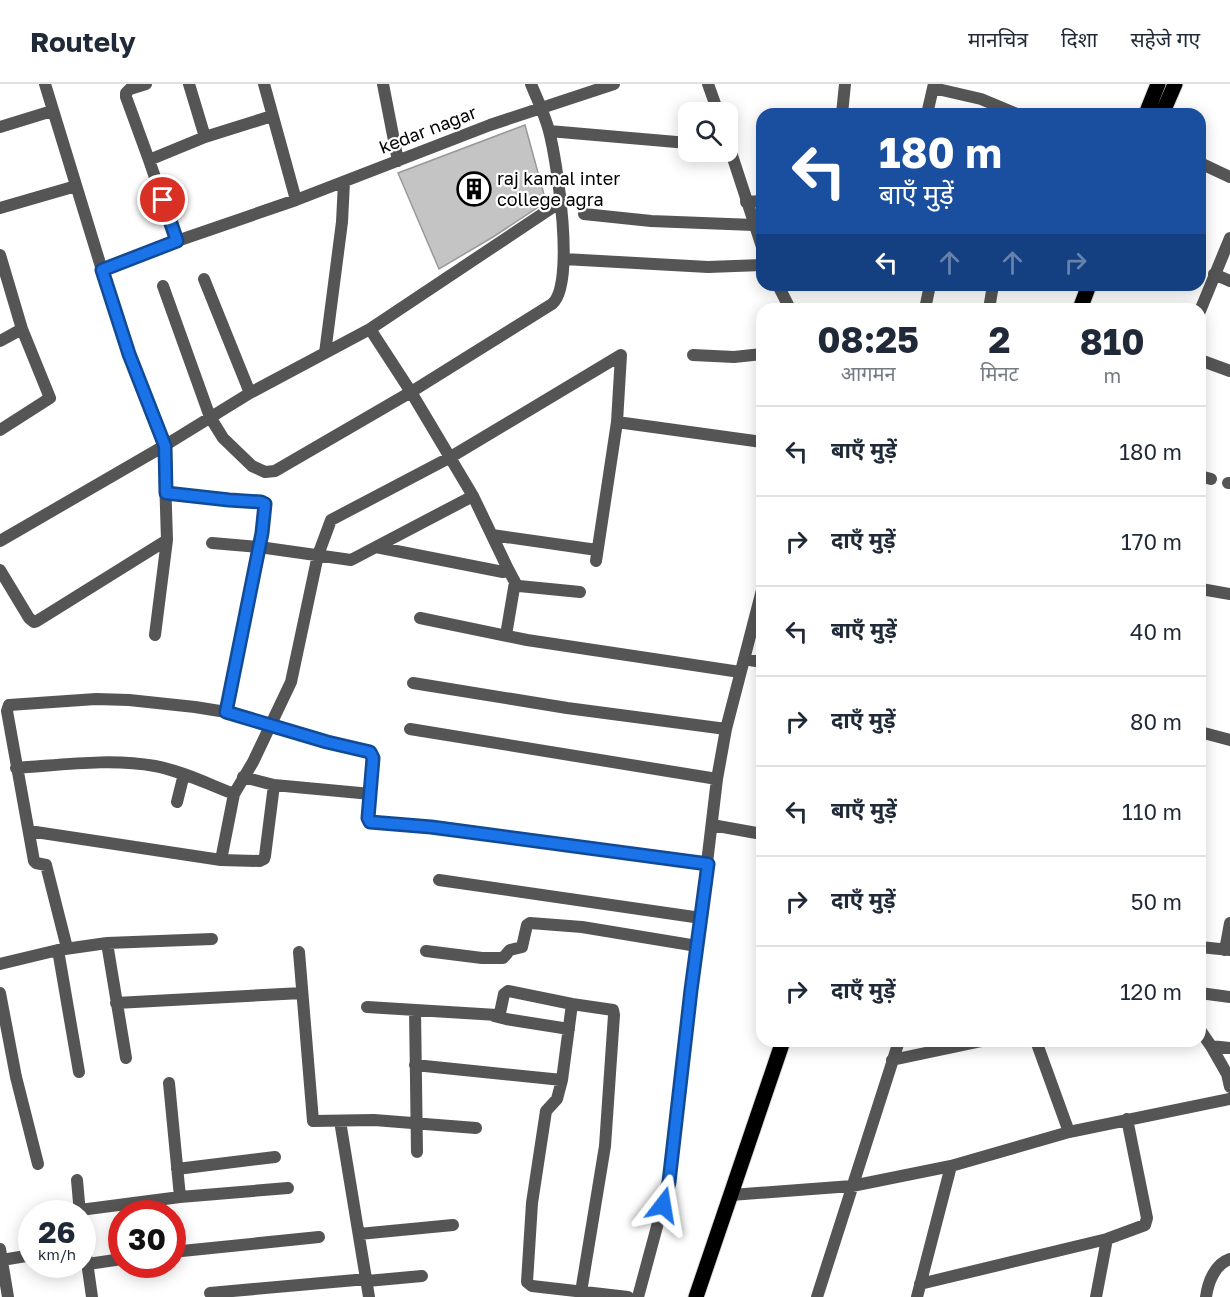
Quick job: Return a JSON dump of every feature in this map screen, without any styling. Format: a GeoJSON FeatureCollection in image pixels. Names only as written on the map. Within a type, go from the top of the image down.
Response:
{"type":"FeatureCollection","features":[{"type":"Feature","properties":{"kind":"main road"},"geometry":{"type":"LineString","coordinates":[[1148,108],[1158,84]]}},
{"type":"Feature","properties":{"kind":"main road"},"geometry":{"type":"LineString","coordinates":[[1165,108],[1175,84]]}},
{"type":"Feature","properties":{"kind":"main road"},"geometry":{"type":"LineString","coordinates":[[696,1297],[781,1047]]}},
{"type":"Feature","properties":{"kind":"street"},"geometry":{"type":"LineString","coordinates":[[45,84],[129,354],[165,446],[167,540],[155,635]]}},
{"type":"Feature","properties":{"kind":"street"},"geometry":{"type":"LineString","coordinates":[[146,84],[130,89],[126,97],[177,241]]}},
{"type":"Feature","properties":{"kind":"street"},"geometry":{"type":"LineString","coordinates":[[189,84],[205,137]]}},
{"type":"Feature","properties":{"kind":"street"},"geometry":{"type":"LineString","coordinates":[[264,84],[297,200]]}},
{"type":"Feature","properties":{"kind":"street"},"geometry":{"type":"LineString","coordinates":[[383,84],[398,161]]}},
{"type":"Feature","properties":{"kind":"street"},"geometry":{"type":"LineString","coordinates":[[163,286],[210,417],[222,438],[252,466],[269,472],[275,471],[411,392],[557,300],[560,295],[564,259],[562,201],[549,130],[531,84]]}},
{"type":"Feature","properties":{"kind":"street","name":"kedar nagar"},"geometry":{"type":"LineString","coordinates":[[102,270],[177,241],[297,200],[490,125],[614,84]]}},
{"type":"Feature","properties":{"kind":"street"},"geometry":{"type":"LineString","coordinates":[[708,84],[714,102]]}},
{"type":"Feature","properties":{"kind":"street"},"geometry":{"type":"LineString","coordinates":[[843,108],[845,84]]}},
{"type":"Feature","properties":{"kind":"street"},"geometry":{"type":"LineString","coordinates":[[928,108],[933,86],[981,99],[1003,108]]}},
{"type":"Feature","properties":{"kind":"street"},"geometry":{"type":"LineString","coordinates":[[0,127],[52,111]]}},
{"type":"Feature","properties":{"kind":"street"},"geometry":{"type":"LineString","coordinates":[[149,160],[205,137],[272,116]]}},
{"type":"Feature","properties":{"kind":"street"},"geometry":{"type":"LineString","coordinates":[[549,130],[678,142]]}},
{"type":"Feature","properties":{"kind":"street"},"geometry":{"type":"LineString","coordinates":[[733,162],[756,231]]}},
{"type":"Feature","properties":{"kind":"street"},"geometry":{"type":"LineString","coordinates":[[1206,166],[1230,177]]}},
{"type":"Feature","properties":{"kind":"street"},"geometry":{"type":"LineString","coordinates":[[325,353],[342,222],[344,182]]}},
{"type":"Feature","properties":{"kind":"street"},"geometry":{"type":"LineString","coordinates":[[0,208],[76,186]]}},
{"type":"Feature","properties":{"kind":"street"},"geometry":{"type":"LineString","coordinates":[[0,541],[165,446],[250,393],[370,329],[562,201]]}},
{"type":"Feature","properties":{"kind":"street"},"geometry":{"type":"LineString","coordinates":[[747,202],[756,201]]}},
{"type":"Feature","properties":{"kind":"street"},"geometry":{"type":"LineString","coordinates":[[584,214],[651,221],[754,225]]}},
{"type":"Feature","properties":{"kind":"street"},"geometry":{"type":"LineString","coordinates":[[1203,303],[1230,238]]}},
{"type":"Feature","properties":{"kind":"street"},"geometry":{"type":"LineString","coordinates":[[0,255],[22,328],[50,398],[0,430]]}},
{"type":"Feature","properties":{"kind":"street"},"geometry":{"type":"LineString","coordinates":[[564,259],[708,267],[756,265]]}},
{"type":"Feature","properties":{"kind":"street"},"geometry":{"type":"LineString","coordinates":[[1214,274],[1230,281]]}},
{"type":"Feature","properties":{"kind":"street"},"geometry":{"type":"LineString","coordinates":[[204,279],[250,393]]}},
{"type":"Feature","properties":{"kind":"street"},"geometry":{"type":"LineString","coordinates":[[0,341],[22,328]]}},
{"type":"Feature","properties":{"kind":"street"},"geometry":{"type":"LineString","coordinates":[[370,329],[411,392],[473,496],[515,582],[519,586],[580,592]]}},
{"type":"Feature","properties":{"kind":"street"},"geometry":{"type":"LineString","coordinates":[[693,355],[722,357],[756,354]]}},
{"type":"Feature","properties":{"kind":"street"},"geometry":{"type":"LineString","coordinates":[[221,860],[234,794],[291,682],[318,555],[331,520],[449,458],[620,355],[622,356],[617,422],[597,556],[492,535]]}},
{"type":"Feature","properties":{"kind":"street"},"geometry":{"type":"LineString","coordinates":[[1206,362],[1230,371]]}},
{"type":"Feature","properties":{"kind":"street"},"geometry":{"type":"LineString","coordinates":[[617,422],[756,441]]}},
{"type":"Feature","properties":{"kind":"street"},"geometry":{"type":"LineString","coordinates":[[166,493],[264,503],[260,547],[226,712]]}},
{"type":"Feature","properties":{"kind":"street"},"geometry":{"type":"LineString","coordinates":[[212,543],[260,547],[351,560],[473,496]]}},
{"type":"Feature","properties":{"kind":"street"},"geometry":{"type":"LineString","coordinates":[[0,570],[29,618],[34,622],[167,540]]}},
{"type":"Feature","properties":{"kind":"street"},"geometry":{"type":"LineString","coordinates":[[376,547],[503,572],[507,567]]}},
{"type":"Feature","properties":{"kind":"street"},"geometry":{"type":"LineString","coordinates":[[506,635],[515,582]]}},
{"type":"Feature","properties":{"kind":"street"},"geometry":{"type":"LineString","coordinates":[[1206,590],[1230,594]]}},
{"type":"Feature","properties":{"kind":"street"},"geometry":{"type":"LineString","coordinates":[[638,1297],[669,1182],[717,779],[726,729],[756,613]]}},
{"type":"Feature","properties":{"kind":"street"},"geometry":{"type":"LineString","coordinates":[[420,618],[506,635],[740,672]]}},
{"type":"Feature","properties":{"kind":"street"},"geometry":{"type":"LineString","coordinates":[[744,659],[756,661]]}},
{"type":"Feature","properties":{"kind":"street"},"geometry":{"type":"LineString","coordinates":[[413,683],[567,708],[726,729]]}},
{"type":"Feature","properties":{"kind":"street"},"geometry":{"type":"LineString","coordinates":[[79,1072],[63,949],[46,865],[34,861],[16,768],[7,711],[9,705],[96,699],[129,700],[226,712],[327,742],[370,752],[373,758],[368,818],[370,822],[431,827],[708,864]]}},
{"type":"Feature","properties":{"kind":"street"},"geometry":{"type":"LineString","coordinates":[[410,729],[717,779]]}},
{"type":"Feature","properties":{"kind":"street"},"geometry":{"type":"LineString","coordinates":[[1206,734],[1230,740]]}},
{"type":"Feature","properties":{"kind":"street"},"geometry":{"type":"LineString","coordinates":[[16,768],[95,763],[155,766],[184,774],[234,794]]}},
{"type":"Feature","properties":{"kind":"street"},"geometry":{"type":"LineString","coordinates":[[177,802],[184,774]]}},
{"type":"Feature","properties":{"kind":"street"},"geometry":{"type":"LineString","coordinates":[[243,777],[274,785],[371,794]]}},
{"type":"Feature","properties":{"kind":"street"},"geometry":{"type":"LineString","coordinates":[[30,831],[221,860],[264,859],[274,785]]}},
{"type":"Feature","properties":{"kind":"street"},"geometry":{"type":"LineString","coordinates":[[712,825],[756,833]]}},
{"type":"Feature","properties":{"kind":"street"},"geometry":{"type":"LineString","coordinates":[[439,880],[701,918]]}},
{"type":"Feature","properties":{"kind":"street"},"geometry":{"type":"LineString","coordinates":[[426,951],[482,958],[503,958],[510,950],[522,947],[527,926],[530,923],[582,927],[697,946]]}},
{"type":"Feature","properties":{"kind":"street"},"geometry":{"type":"LineString","coordinates":[[1206,948],[1227,950],[1230,923]]}},
{"type":"Feature","properties":{"kind":"street"},"geometry":{"type":"LineString","coordinates":[[0,964],[63,949],[107,943],[212,939]]}},
{"type":"Feature","properties":{"kind":"street"},"geometry":{"type":"LineString","coordinates":[[107,943],[126,1058]]}},
{"type":"Feature","properties":{"kind":"street"},"geometry":{"type":"LineString","coordinates":[[299,952],[312,1119],[316,1122],[374,1120],[476,1128]]}},
{"type":"Feature","properties":{"kind":"street"},"geometry":{"type":"LineString","coordinates":[[494,1016],[501,1013],[504,994],[508,991],[613,1010],[605,1146],[581,1292]]}},
{"type":"Feature","properties":{"kind":"street"},"geometry":{"type":"LineString","coordinates":[[0,993],[16,1077],[38,1164]]}},
{"type":"Feature","properties":{"kind":"street"},"geometry":{"type":"LineString","coordinates":[[116,1003],[302,993]]}},
{"type":"Feature","properties":{"kind":"street"},"geometry":{"type":"LineString","coordinates":[[1206,994],[1230,997]]}},
{"type":"Feature","properties":{"kind":"street"},"geometry":{"type":"LineString","coordinates":[[572,1004],[562,1080],[557,1099],[546,1111],[532,1203],[527,1282],[532,1286],[628,1297]]}},
{"type":"Feature","properties":{"kind":"street"},"geometry":{"type":"LineString","coordinates":[[367,1007],[494,1016],[569,1029]]}},
{"type":"Feature","properties":{"kind":"street"},"geometry":{"type":"LineString","coordinates":[[415,1010],[417,1152]]}},
{"type":"Feature","properties":{"kind":"street"},"geometry":{"type":"LineString","coordinates":[[1206,1039],[1227,1074],[1230,1087]]}},
{"type":"Feature","properties":{"kind":"street"},"geometry":{"type":"LineString","coordinates":[[1211,1046],[1230,1048]]}},
{"type":"Feature","properties":{"kind":"street"},"geometry":{"type":"LineString","coordinates":[[817,1297],[897,1047]]}},
{"type":"Feature","properties":{"kind":"street"},"geometry":{"type":"LineString","coordinates":[[892,1060],[954,1047]]}},
{"type":"Feature","properties":{"kind":"street"},"geometry":{"type":"LineString","coordinates":[[1038,1047],[1069,1132]]}},
{"type":"Feature","properties":{"kind":"street"},"geometry":{"type":"LineString","coordinates":[[415,1065],[562,1080]]}},
{"type":"Feature","properties":{"kind":"street"},"geometry":{"type":"LineString","coordinates":[[170,1083],[180,1197]]}},
{"type":"Feature","properties":{"kind":"street"},"geometry":{"type":"LineString","coordinates":[[731,1196],[852,1186],[951,1166],[1069,1132],[1230,1100]]}},
{"type":"Feature","properties":{"kind":"street"},"geometry":{"type":"LineString","coordinates":[[920,1284],[1107,1239],[1145,1225],[1148,1222],[1128,1119]]}},
{"type":"Feature","properties":{"kind":"street"},"geometry":{"type":"LineString","coordinates":[[340,1121],[369,1297]]}},
{"type":"Feature","properties":{"kind":"street"},"geometry":{"type":"LineString","coordinates":[[177,1169],[275,1157]]}},
{"type":"Feature","properties":{"kind":"street"},"geometry":{"type":"LineString","coordinates":[[917,1297],[951,1166]]}},
{"type":"Feature","properties":{"kind":"street"},"geometry":{"type":"LineString","coordinates":[[76,1180],[78,1200]]}},
{"type":"Feature","properties":{"kind":"street"},"geometry":{"type":"LineString","coordinates":[[96,1210],[180,1197],[288,1188]]}},
{"type":"Feature","properties":{"kind":"street"},"geometry":{"type":"LineString","coordinates":[[359,1234],[453,1225]]}},
{"type":"Feature","properties":{"kind":"street"},"geometry":{"type":"LineString","coordinates":[[186,1251],[319,1237]]}},
{"type":"Feature","properties":{"kind":"street"},"geometry":{"type":"LineString","coordinates":[[1096,1297],[1107,1239]]}},
{"type":"Feature","properties":{"kind":"street"},"geometry":{"type":"LineString","coordinates":[[8,1297],[1,1254],[18,1255]]}},
{"type":"Feature","properties":{"kind":"street"},"geometry":{"type":"LineString","coordinates":[[1206,1297],[1217,1267],[1230,1260]]}},
{"type":"Feature","properties":{"kind":"street"},"geometry":{"type":"LineString","coordinates":[[210,1293],[422,1276]]}},
{"type":"Feature","properties":{"kind":"street"},"geometry":{"type":"LineString","coordinates":[[90,1278],[92,1297]]}},
{"type":"Feature","properties":{"kind":"building","name":"raj kamal inter college agra"},"geometry":{"type":"Polygon","coordinates":[[[525,125],[546,202],[439,269],[398,173],[525,125]]]}},
{"type":"Feature","properties":{"kind":"place","name":"raj kamal inter college agra"},"geometry":{"type":"Point","coordinates":[474,189]}},
{"type":"Feature","properties":{"kind":"route"},"geometry":{"type":"LineString","coordinates":[[163,200],[177,241],[102,270],[129,354],[165,446],[166,493],[265,504],[262,533],[226,712],[372,753],[368,818],[370,822],[431,827],[708,864],[669,1182],[663,1205]]}}]}
